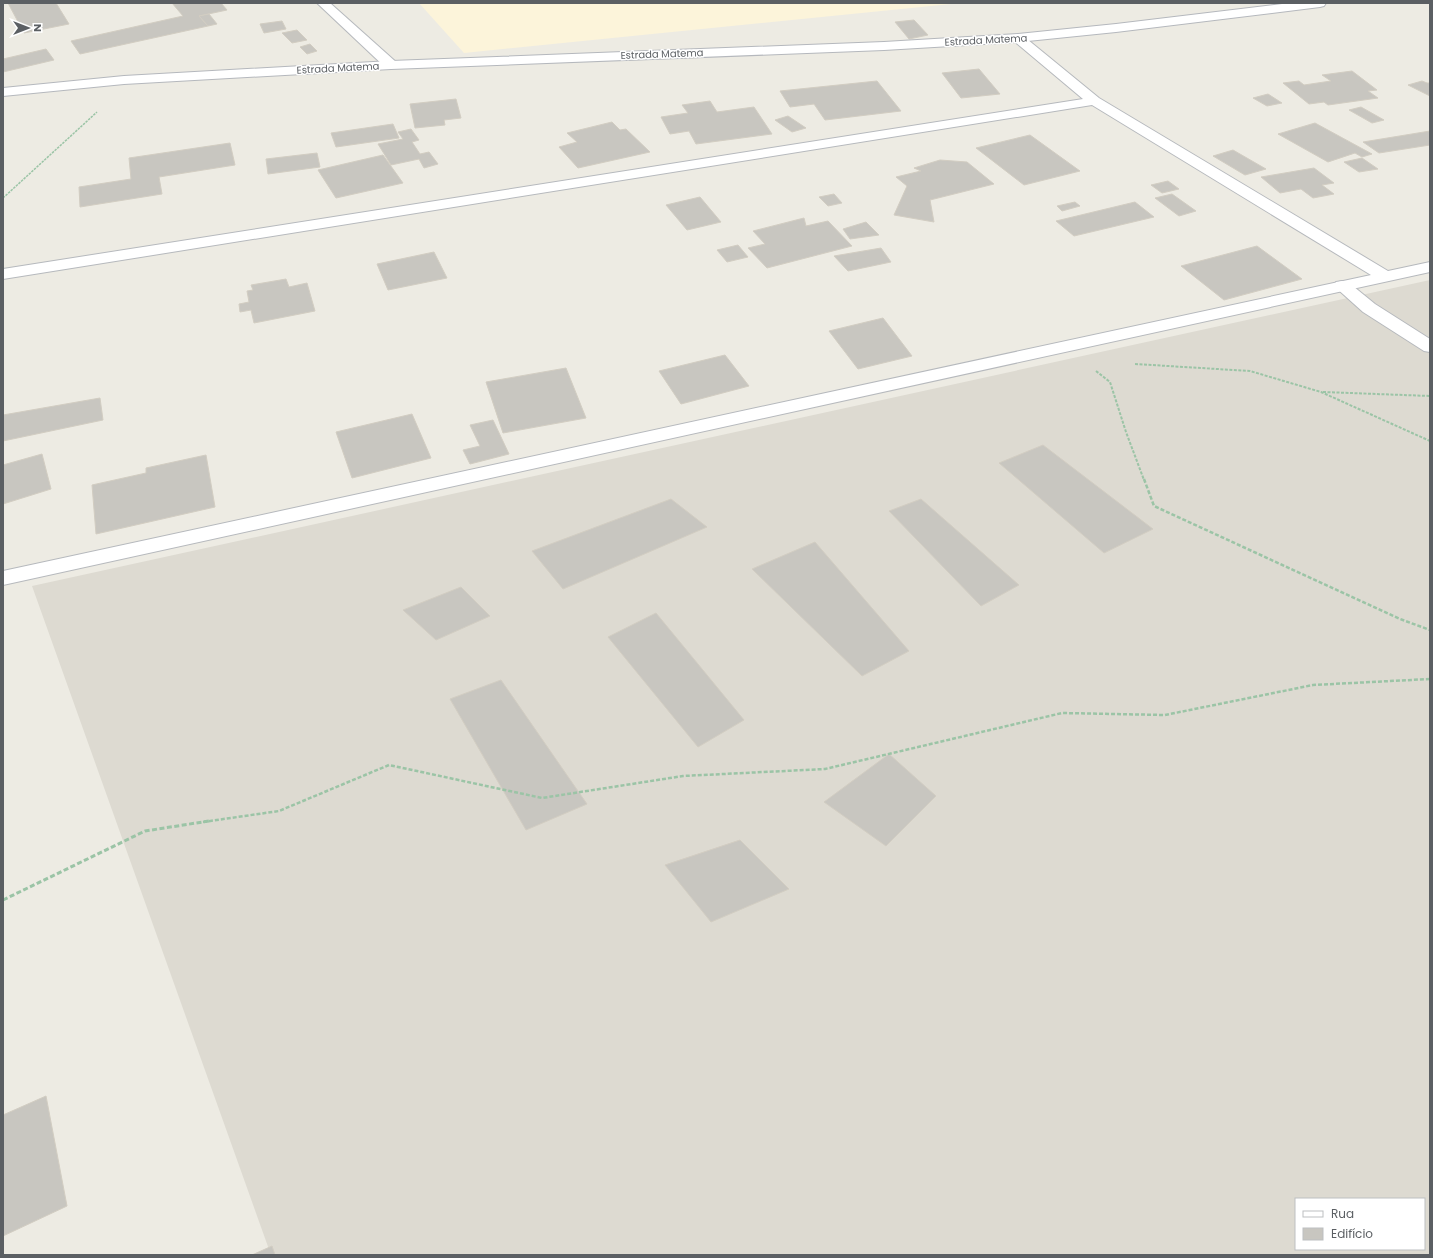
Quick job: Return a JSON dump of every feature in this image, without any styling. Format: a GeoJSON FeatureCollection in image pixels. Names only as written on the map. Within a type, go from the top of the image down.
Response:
{"type":"FeatureCollection","features":[{"type":"Feature","properties":{"kind":"street"},"geometry":{"type":"LineString","coordinates":[[323,3],[391,65]]}},
{"type":"Feature","properties":{"kind":"street","name":"Estrada Matema"},"geometry":{"type":"LineString","coordinates":[[3,92],[124,80],[391,65],[884,46],[1018,38],[1116,28],[1320,3]]}},
{"type":"Feature","properties":{"kind":"street"},"geometry":{"type":"LineString","coordinates":[[1018,38],[1094,100],[1386,277]]}},
{"type":"Feature","properties":{"kind":"street"},"geometry":{"type":"LineString","coordinates":[[3,274],[1094,100]]}},
{"type":"Feature","properties":{"kind":"street"},"geometry":{"type":"LineString","coordinates":[[3,578],[1430,267]]}},
{"type":"Feature","properties":{"kind":"street"},"geometry":{"type":"LineString","coordinates":[[1342,286],[1369,308],[1430,347]]}},
{"type":"Feature","properties":{"kind":"path"},"geometry":{"type":"LineString","coordinates":[[3,198],[93,117],[124,80]]}},
{"type":"Feature","properties":{"kind":"path"},"geometry":{"type":"LineString","coordinates":[[1065,347],[1084,360],[1110,382],[1126,432],[1154,506],[1400,619],[1430,630]]}},
{"type":"Feature","properties":{"kind":"path"},"geometry":{"type":"LineString","coordinates":[[1132,364],[1250,371],[1321,392],[1430,441]]}},
{"type":"Feature","properties":{"kind":"path"},"geometry":{"type":"LineString","coordinates":[[1321,392],[1430,396]]}},
{"type":"Feature","properties":{"kind":"path"},"geometry":{"type":"LineString","coordinates":[[3,900],[145,831],[279,811],[389,765],[542,798],[682,776],[825,769],[1062,713],[1165,714],[1313,685],[1430,678]]}},
{"type":"Feature","properties":{"kind":"shaded area"},"geometry":{"type":"Polygon","coordinates":[[[419,3],[961,3],[464,53],[419,3]]]}},
{"type":"Feature","properties":{"kind":"shaded area"},"geometry":{"type":"Polygon","coordinates":[[[1430,280],[1430,1255],[271,1255],[32,586],[1430,280]]]}},
{"type":"Feature","properties":{"kind":"building"},"geometry":{"type":"Polygon","coordinates":[[[8,3],[56,3],[69,24],[24,33],[8,3]]]}},
{"type":"Feature","properties":{"kind":"building"},"geometry":{"type":"Polygon","coordinates":[[[172,3],[221,3],[227,10],[199,16],[208,26],[80,54],[71,41],[183,16],[172,3]]]}},
{"type":"Feature","properties":{"kind":"building"},"geometry":{"type":"Polygon","coordinates":[[[209,14],[217,24],[208,26],[199,16],[209,14]]]}},
{"type":"Feature","properties":{"kind":"building"},"geometry":{"type":"Polygon","coordinates":[[[914,20],[928,35],[909,39],[895,22],[914,20]]]}},
{"type":"Feature","properties":{"kind":"building"},"geometry":{"type":"Polygon","coordinates":[[[282,21],[286,29],[264,33],[260,24],[282,21]]]}},
{"type":"Feature","properties":{"kind":"building"},"geometry":{"type":"Polygon","coordinates":[[[297,30],[307,40],[292,43],[282,33],[297,30]]]}},
{"type":"Feature","properties":{"kind":"building"},"geometry":{"type":"Polygon","coordinates":[[[310,44],[317,51],[307,54],[300,47],[310,44]]]}},
{"type":"Feature","properties":{"kind":"building"},"geometry":{"type":"Polygon","coordinates":[[[46,49],[54,60],[3,72],[3,59],[46,49]]]}},
{"type":"Feature","properties":{"kind":"building"},"geometry":{"type":"Polygon","coordinates":[[[979,69],[1000,94],[961,98],[942,73],[979,69]]]}},
{"type":"Feature","properties":{"kind":"building"},"geometry":{"type":"Polygon","coordinates":[[[1352,71],[1377,90],[1368,91],[1378,98],[1328,105],[1324,102],[1309,104],[1283,83],[1299,81],[1304,85],[1331,81],[1322,75],[1352,71]]]}},
{"type":"Feature","properties":{"kind":"building"},"geometry":{"type":"Polygon","coordinates":[[[877,81],[901,111],[825,120],[814,104],[790,107],[780,91],[877,81]]]}},
{"type":"Feature","properties":{"kind":"building"},"geometry":{"type":"Polygon","coordinates":[[[1422,81],[1430,83],[1430,96],[1408,85],[1422,81]]]}},
{"type":"Feature","properties":{"kind":"building"},"geometry":{"type":"Polygon","coordinates":[[[1268,94],[1282,103],[1267,106],[1253,98],[1268,94]]]}},
{"type":"Feature","properties":{"kind":"building"},"geometry":{"type":"Polygon","coordinates":[[[456,99],[461,118],[444,120],[445,125],[415,128],[410,104],[456,99]]]}},
{"type":"Feature","properties":{"kind":"building"},"geometry":{"type":"Polygon","coordinates":[[[710,101],[717,112],[754,107],[772,134],[696,144],[689,131],[670,134],[661,117],[688,113],[682,105],[710,101]]]}},
{"type":"Feature","properties":{"kind":"building"},"geometry":{"type":"Polygon","coordinates":[[[1361,107],[1384,120],[1372,123],[1349,110],[1361,107]]]}},
{"type":"Feature","properties":{"kind":"building"},"geometry":{"type":"Polygon","coordinates":[[[788,116],[806,128],[792,132],[775,120],[788,116]]]}},
{"type":"Feature","properties":{"kind":"building"},"geometry":{"type":"Polygon","coordinates":[[[612,122],[620,130],[626,129],[650,152],[578,168],[559,147],[577,142],[567,133],[612,122]]]}},
{"type":"Feature","properties":{"kind":"building"},"geometry":{"type":"Polygon","coordinates":[[[1315,123],[1372,154],[1362,157],[1355,153],[1328,162],[1278,134],[1315,123]]]}},
{"type":"Feature","properties":{"kind":"building"},"geometry":{"type":"Polygon","coordinates":[[[393,124],[399,138],[336,147],[331,133],[393,124]]]}},
{"type":"Feature","properties":{"kind":"building"},"geometry":{"type":"Polygon","coordinates":[[[411,129],[419,140],[412,142],[420,154],[429,152],[438,164],[424,168],[419,159],[391,165],[378,144],[403,139],[398,132],[411,129]]]}},
{"type":"Feature","properties":{"kind":"building"},"geometry":{"type":"Polygon","coordinates":[[[1430,131],[1430,145],[1379,153],[1363,142],[1430,131]]]}},
{"type":"Feature","properties":{"kind":"building"},"geometry":{"type":"Polygon","coordinates":[[[1030,135],[1080,171],[1024,185],[976,148],[1030,135]]]}},
{"type":"Feature","properties":{"kind":"building"},"geometry":{"type":"Polygon","coordinates":[[[230,143],[235,165],[159,177],[162,194],[80,207],[79,187],[131,179],[129,158],[230,143]]]}},
{"type":"Feature","properties":{"kind":"building"},"geometry":{"type":"Polygon","coordinates":[[[1233,150],[1266,169],[1245,175],[1213,156],[1233,150]]]}},
{"type":"Feature","properties":{"kind":"building"},"geometry":{"type":"Polygon","coordinates":[[[317,153],[320,167],[268,174],[266,159],[317,153]]]}},
{"type":"Feature","properties":{"kind":"building"},"geometry":{"type":"Polygon","coordinates":[[[383,155],[403,183],[336,198],[318,170],[383,155]]]}},
{"type":"Feature","properties":{"kind":"building"},"geometry":{"type":"Polygon","coordinates":[[[1362,158],[1378,169],[1359,172],[1344,162],[1362,158]]]}},
{"type":"Feature","properties":{"kind":"building"},"geometry":{"type":"Polygon","coordinates":[[[940,160],[967,162],[994,184],[930,200],[934,222],[894,215],[907,186],[896,177],[921,171],[914,168],[940,160]]]}},
{"type":"Feature","properties":{"kind":"building"},"geometry":{"type":"Polygon","coordinates":[[[1314,168],[1334,183],[1322,185],[1334,194],[1313,198],[1301,189],[1280,193],[1261,177],[1314,168]]]}},
{"type":"Feature","properties":{"kind":"building"},"geometry":{"type":"Polygon","coordinates":[[[1168,181],[1179,189],[1162,193],[1151,185],[1168,181]]]}},
{"type":"Feature","properties":{"kind":"building"},"geometry":{"type":"Polygon","coordinates":[[[834,194],[842,203],[828,206],[819,197],[834,194]]]}},
{"type":"Feature","properties":{"kind":"building"},"geometry":{"type":"Polygon","coordinates":[[[1172,194],[1196,211],[1179,216],[1155,198],[1172,194]]]}},
{"type":"Feature","properties":{"kind":"building"},"geometry":{"type":"Polygon","coordinates":[[[700,197],[721,222],[687,230],[666,205],[700,197]]]}},
{"type":"Feature","properties":{"kind":"building"},"geometry":{"type":"Polygon","coordinates":[[[1075,202],[1080,206],[1062,211],[1057,206],[1075,202]]]}},
{"type":"Feature","properties":{"kind":"building"},"geometry":{"type":"Polygon","coordinates":[[[1135,202],[1154,217],[1074,236],[1056,221],[1135,202]]]}},
{"type":"Feature","properties":{"kind":"building"},"geometry":{"type":"Polygon","coordinates":[[[804,218],[806,226],[828,221],[852,246],[767,268],[748,248],[765,244],[753,231],[804,218]]]}},
{"type":"Feature","properties":{"kind":"building"},"geometry":{"type":"Polygon","coordinates":[[[866,222],[879,235],[850,239],[843,229],[866,222]]]}},
{"type":"Feature","properties":{"kind":"building"},"geometry":{"type":"Polygon","coordinates":[[[738,245],[748,257],[727,262],[717,250],[738,245]]]}},
{"type":"Feature","properties":{"kind":"building"},"geometry":{"type":"Polygon","coordinates":[[[1257,246],[1302,279],[1224,300],[1181,266],[1257,246]]]}},
{"type":"Feature","properties":{"kind":"building"},"geometry":{"type":"Polygon","coordinates":[[[881,248],[891,262],[848,271],[834,256],[881,248]]]}},
{"type":"Feature","properties":{"kind":"building"},"geometry":{"type":"Polygon","coordinates":[[[434,252],[447,278],[388,290],[377,264],[434,252]]]}},
{"type":"Feature","properties":{"kind":"building"},"geometry":{"type":"Polygon","coordinates":[[[286,279],[289,287],[307,283],[315,311],[254,323],[251,310],[240,312],[239,304],[249,302],[247,291],[253,290],[251,285],[286,279]]]}},
{"type":"Feature","properties":{"kind":"building"},"geometry":{"type":"Polygon","coordinates":[[[883,318],[912,356],[858,369],[829,331],[883,318]]]}},
{"type":"Feature","properties":{"kind":"building"},"geometry":{"type":"Polygon","coordinates":[[[725,355],[749,386],[681,404],[659,371],[725,355]]]}},
{"type":"Feature","properties":{"kind":"building"},"geometry":{"type":"Polygon","coordinates":[[[566,368],[586,418],[503,433],[486,382],[566,368]]]}},
{"type":"Feature","properties":{"kind":"building"},"geometry":{"type":"Polygon","coordinates":[[[100,398],[103,420],[3,441],[3,415],[100,398]]]}},
{"type":"Feature","properties":{"kind":"building"},"geometry":{"type":"Polygon","coordinates":[[[412,414],[431,458],[352,478],[336,432],[412,414]]]}},
{"type":"Feature","properties":{"kind":"building"},"geometry":{"type":"Polygon","coordinates":[[[493,420],[509,454],[470,464],[463,450],[480,446],[470,425],[493,420]]]}},
{"type":"Feature","properties":{"kind":"building"},"geometry":{"type":"Polygon","coordinates":[[[1043,445],[1153,529],[1104,553],[999,463],[1043,445]]]}},
{"type":"Feature","properties":{"kind":"building"},"geometry":{"type":"Polygon","coordinates":[[[42,454],[51,489],[3,504],[3,465],[42,454]]]}},
{"type":"Feature","properties":{"kind":"building"},"geometry":{"type":"Polygon","coordinates":[[[206,455],[215,507],[96,534],[92,485],[146,473],[146,468],[206,455]]]}},
{"type":"Feature","properties":{"kind":"building"},"geometry":{"type":"Polygon","coordinates":[[[671,499],[707,527],[563,589],[532,551],[671,499]]]}},
{"type":"Feature","properties":{"kind":"building"},"geometry":{"type":"Polygon","coordinates":[[[921,499],[1019,585],[981,606],[889,511],[921,499]]]}},
{"type":"Feature","properties":{"kind":"building"},"geometry":{"type":"Polygon","coordinates":[[[815,542],[909,651],[862,676],[752,569],[815,542]]]}},
{"type":"Feature","properties":{"kind":"building"},"geometry":{"type":"Polygon","coordinates":[[[461,587],[490,616],[436,640],[403,610],[461,587]]]}},
{"type":"Feature","properties":{"kind":"building"},"geometry":{"type":"Polygon","coordinates":[[[656,613],[744,720],[698,747],[608,637],[656,613]]]}},
{"type":"Feature","properties":{"kind":"building"},"geometry":{"type":"Polygon","coordinates":[[[501,680],[587,804],[526,830],[450,699],[501,680]]]}},
{"type":"Feature","properties":{"kind":"building"},"geometry":{"type":"Polygon","coordinates":[[[889,754],[936,796],[886,846],[824,802],[889,754]]]}},
{"type":"Feature","properties":{"kind":"building"},"geometry":{"type":"Polygon","coordinates":[[[740,840],[789,889],[711,922],[665,865],[740,840]]]}},
{"type":"Feature","properties":{"kind":"building"},"geometry":{"type":"Polygon","coordinates":[[[46,1096],[67,1206],[3,1236],[3,1115],[46,1096]]]}},
{"type":"Feature","properties":{"kind":"building"},"geometry":{"type":"Polygon","coordinates":[[[272,1246],[275,1255],[252,1255],[272,1246]]]}}]}
